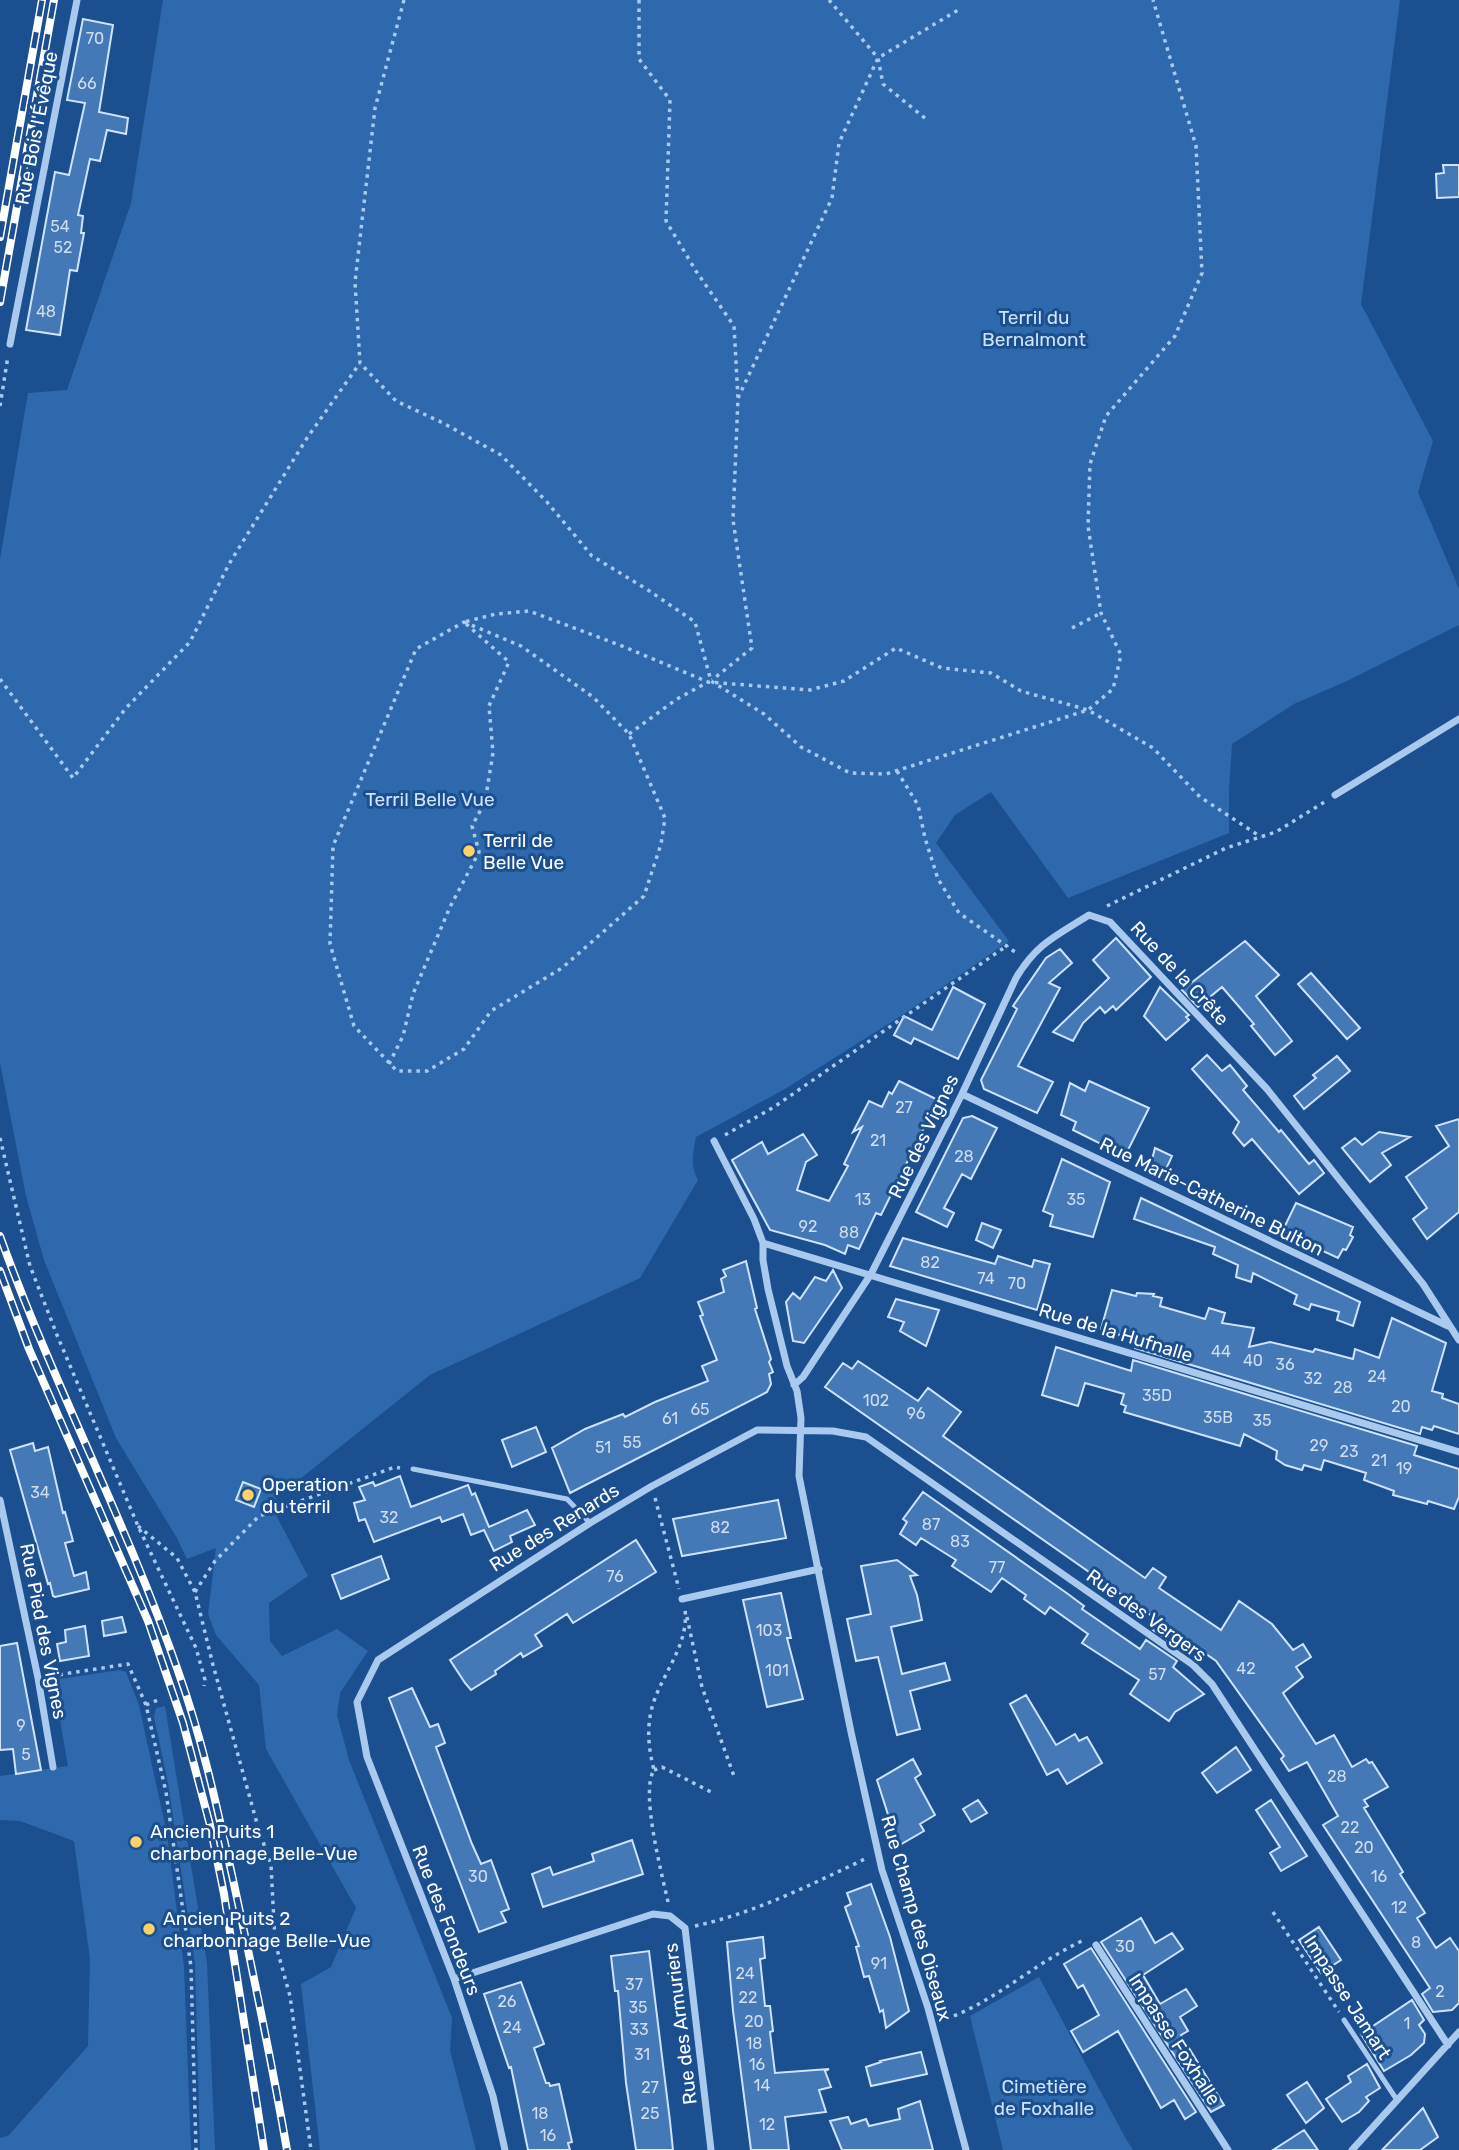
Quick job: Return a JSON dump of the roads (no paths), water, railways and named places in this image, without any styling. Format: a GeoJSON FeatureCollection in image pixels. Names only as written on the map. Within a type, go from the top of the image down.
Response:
{"type":"FeatureCollection","features":[{"type":"Feature","properties":{"kind":"street","name":"Rue Bois l'Évêque"},"geometry":{"type":"LineString","coordinates":[[10,344],[77,0]]}},
{"type":"Feature","properties":{"kind":"street"},"geometry":{"type":"LineString","coordinates":[[1335,795],[1459,719]]}},
{"type":"Feature","properties":{"kind":"street","name":"Rue des Vignes"},"geometry":{"type":"LineString","coordinates":[[794,1385],[803,1377],[872,1274],[1027,960],[1040,946],[1089,915]]}},
{"type":"Feature","properties":{"kind":"street","name":"Rue de la Crête"},"geometry":{"type":"LineString","coordinates":[[1089,915],[1110,922],[1268,1089],[1423,1284],[1459,1340]]}},
{"type":"Feature","properties":{"kind":"street","name":"Rue Marie-Catherine Bulton"},"geometry":{"type":"LineString","coordinates":[[962,1094],[1448,1326]]}},
{"type":"Feature","properties":{"kind":"street","name":"Rue Champ des Oiseaux"},"geometry":{"type":"LineString","coordinates":[[714,1141],[754,1219],[763,1243],[768,1289],[801,1418],[799,1476],[878,1853],[932,2024],[966,2150]]}},
{"type":"Feature","properties":{"kind":"street","name":"Rue de la Hufnalle"},"geometry":{"type":"LineString","coordinates":[[763,1243],[1459,1452]]}},
{"type":"Feature","properties":{"kind":"street","name":"Rue des Renards"},"geometry":{"type":"LineString","coordinates":[[357,1702],[378,1660],[590,1523],[652,1486],[757,1430],[800,1430]]}},
{"type":"Feature","properties":{"kind":"street","name":"Rue des Vergers"},"geometry":{"type":"LineString","coordinates":[[800,1430],[833,1431],[866,1437],[1193,1665],[1212,1684],[1448,2045]]}},
{"type":"Feature","properties":{"kind":"street","name":"Rue Pied des Vignes"},"geometry":{"type":"LineString","coordinates":[[0,1500],[4,1533],[38,1678],[53,1768]]}},
{"type":"Feature","properties":{"kind":"street"},"geometry":{"type":"LineString","coordinates":[[682,1599],[819,1569]]}},
{"type":"Feature","properties":{"kind":"street","name":"Rue des Fondeurs"},"geometry":{"type":"LineString","coordinates":[[357,1702],[367,1757],[454,1979],[493,2096],[505,2150]]}},
{"type":"Feature","properties":{"kind":"street","name":"Rue des Armuriers"},"geometry":{"type":"LineString","coordinates":[[454,1979],[653,1914],[670,1916],[685,1928],[711,2150]]}},
{"type":"Feature","properties":{"kind":"street","name":"Impasse Foxhalle"},"geometry":{"type":"LineString","coordinates":[[1096,1945],[1228,2150]]}},
{"type":"Feature","properties":{"kind":"street"},"geometry":{"type":"LineString","coordinates":[[1352,2150],[1459,2032]]}},
{"type":"Feature","properties":{"kind":"lane"},"geometry":{"type":"LineString","coordinates":[[413,1469],[567,1499],[590,1523]]}},
{"type":"Feature","properties":{"kind":"lane","name":"Impasse Jamart"},"geometry":{"type":"LineString","coordinates":[[1344,2020],[1397,2100]]}},
{"type":"Feature","properties":{"kind":"railway"},"geometry":{"type":"LineString","coordinates":[[0,237],[42,0]]}},
{"type":"Feature","properties":{"kind":"railway"},"geometry":{"type":"LineString","coordinates":[[0,302],[54,0]]}},
{"type":"Feature","properties":{"kind":"railway"},"geometry":{"type":"LineString","coordinates":[[0,1236],[43,1346],[136,1561],[187,1696],[226,1849],[287,2150]]}},
{"type":"Feature","properties":{"kind":"railway"},"geometry":{"type":"LineString","coordinates":[[0,1271],[29,1349],[148,1621],[183,1723],[210,1825],[224,1894],[264,2150]]}},
{"type":"Feature","properties":{"kind":"place","name":"Terril de Belle Vue"},"geometry":{"type":"Point","coordinates":[469,851]}},
{"type":"Feature","properties":{"kind":"place","name":"Operation du terril"},"geometry":{"type":"Point","coordinates":[248,1495]}},
{"type":"Feature","properties":{"kind":"place","name":"Ancien Puits 1 charbonnage Belle-Vue"},"geometry":{"type":"Point","coordinates":[136,1842]}},
{"type":"Feature","properties":{"kind":"place","name":"Ancien Puits 2 charbonnage Belle-Vue"},"geometry":{"type":"Point","coordinates":[149,1929]}},
{"type":"Feature","properties":{"kind":"park label","name":"Terril du Bernalmont"},"geometry":{"type":"Point","coordinates":[1034,328]}},
{"type":"Feature","properties":{"kind":"park label","name":"Terril Belle Vue"},"geometry":{"type":"Point","coordinates":[430,799]}},
{"type":"Feature","properties":{"kind":"park label","name":"Cimetière de Foxhalle"},"geometry":{"type":"Point","coordinates":[1044,2097]}}]}
